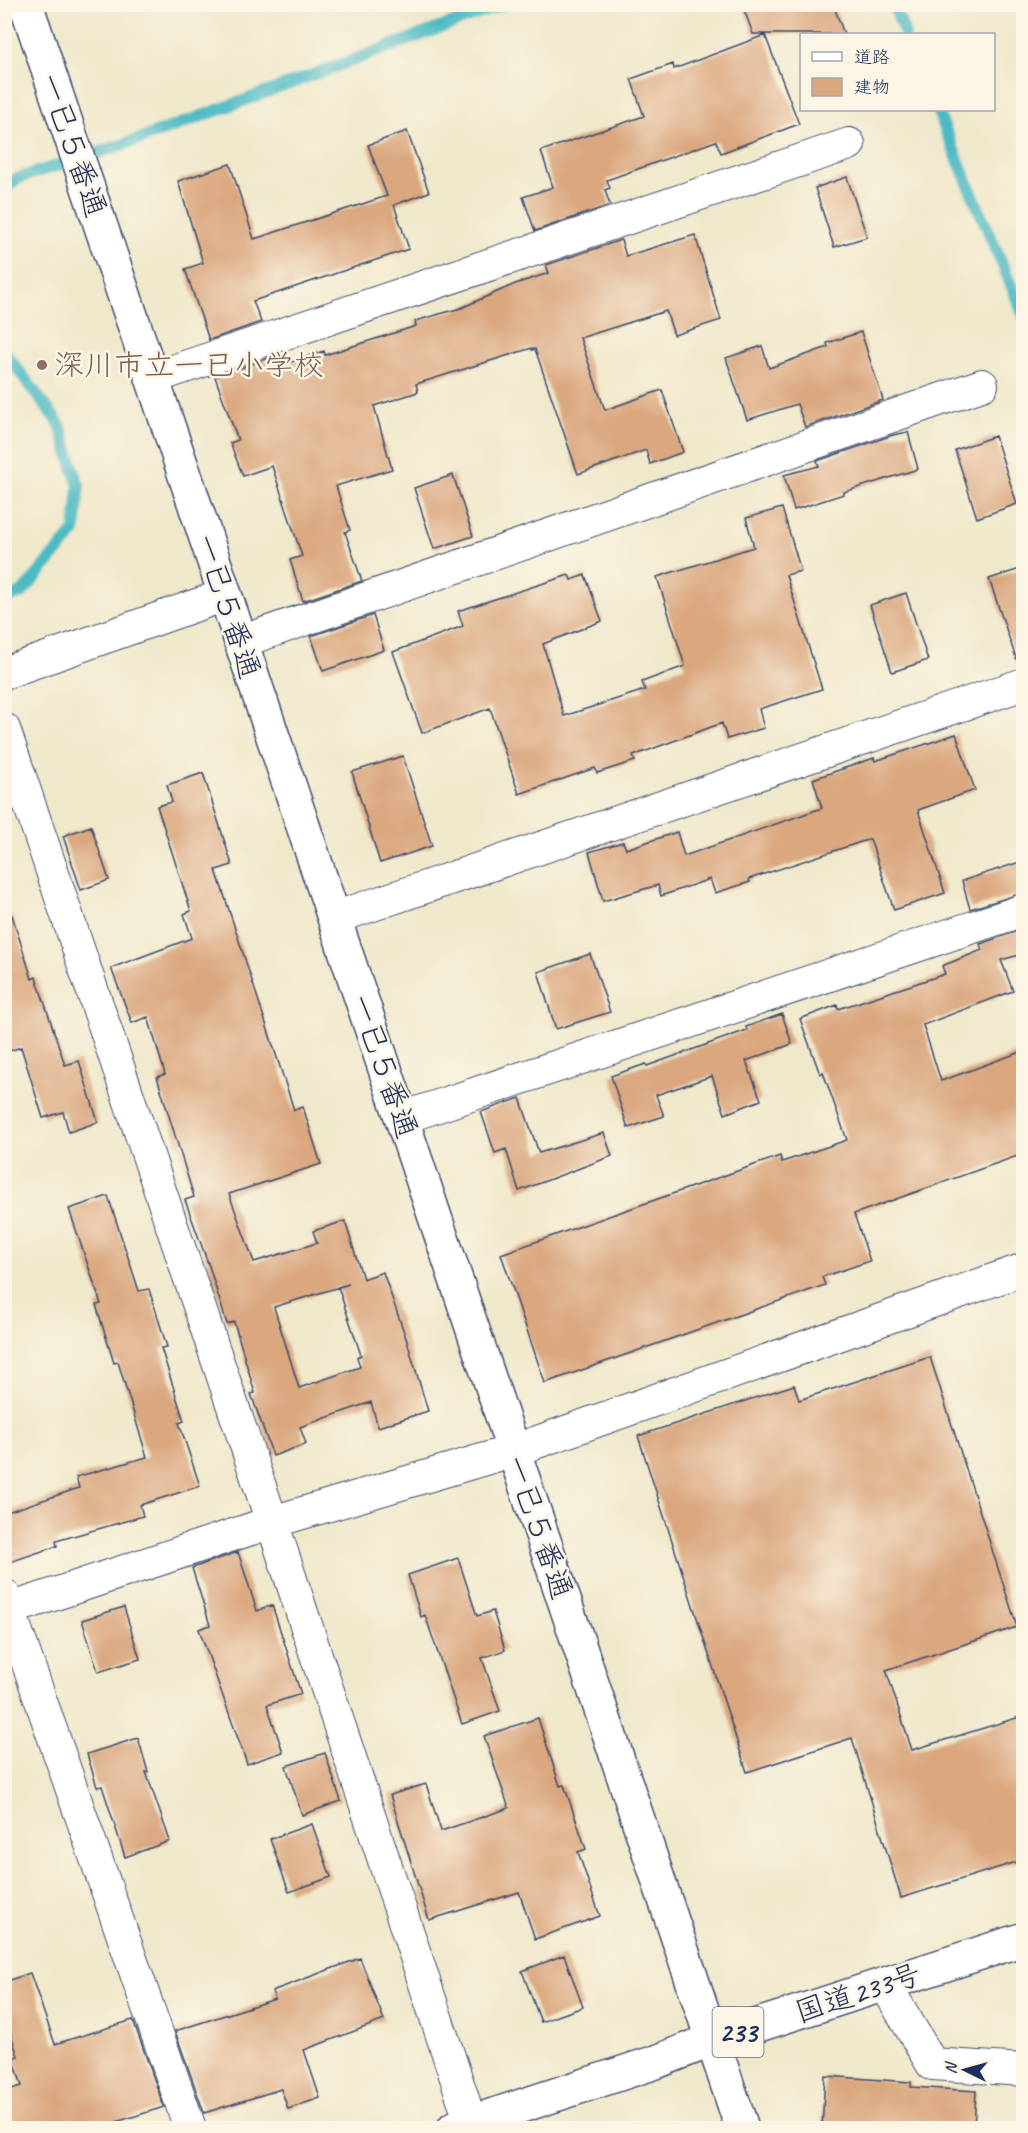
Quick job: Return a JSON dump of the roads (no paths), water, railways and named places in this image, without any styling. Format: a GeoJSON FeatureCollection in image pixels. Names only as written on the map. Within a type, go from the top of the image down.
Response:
{"type":"FeatureCollection","features":[{"type":"Feature","properties":{"kind":"main road","name":"一已５番通"},"geometry":{"type":"LineString","coordinates":[[26,4],[742,2128]]}},
{"type":"Feature","properties":{"kind":"main road","name":"国道233号"},"geometry":{"type":"LineString","coordinates":[[463,2126],[656,2062],[712,2040],[1023,1939]]}},
{"type":"Feature","properties":{"kind":"street"},"geometry":{"type":"LineString","coordinates":[[152,378],[849,144]]}},
{"type":"Feature","properties":{"kind":"street"},"geometry":{"type":"LineString","coordinates":[[240,642],[982,385]]}},
{"type":"Feature","properties":{"kind":"street"},"geometry":{"type":"LineString","coordinates":[[4,673],[225,595]]}},
{"type":"Feature","properties":{"kind":"street"},"geometry":{"type":"LineString","coordinates":[[334,918],[1023,684]]}},
{"type":"Feature","properties":{"kind":"street"},"geometry":{"type":"LineString","coordinates":[[4,729],[272,1522],[463,2126]]}},
{"type":"Feature","properties":{"kind":"street"},"geometry":{"type":"LineString","coordinates":[[402,1118],[1023,910]]}},
{"type":"Feature","properties":{"kind":"street"},"geometry":{"type":"LineString","coordinates":[[190,2128],[6,1605],[272,1522],[512,1451],[1023,1269]]}},
{"type":"Feature","properties":{"kind":"street"},"geometry":{"type":"LineString","coordinates":[[885,1984],[932,2064],[1023,2070]]}},
{"type":"Feature","properties":{"kind":"waterway"},"geometry":{"type":"LineString","coordinates":[[4,191],[16,179],[140,139],[504,4]]}},
{"type":"Feature","properties":{"kind":"waterway"},"geometry":{"type":"LineString","coordinates":[[893,4],[905,33]]}},
{"type":"Feature","properties":{"kind":"waterway"},"geometry":{"type":"LineString","coordinates":[[937,111],[1024,316]]}},
{"type":"Feature","properties":{"kind":"waterway"},"geometry":{"type":"LineString","coordinates":[[4,351],[60,425],[79,486],[75,531],[22,593],[4,599]]}},
{"type":"Feature","properties":{"kind":"place","name":"深川市立一已小学校"},"geometry":{"type":"Point","coordinates":[42,365]}}]}
